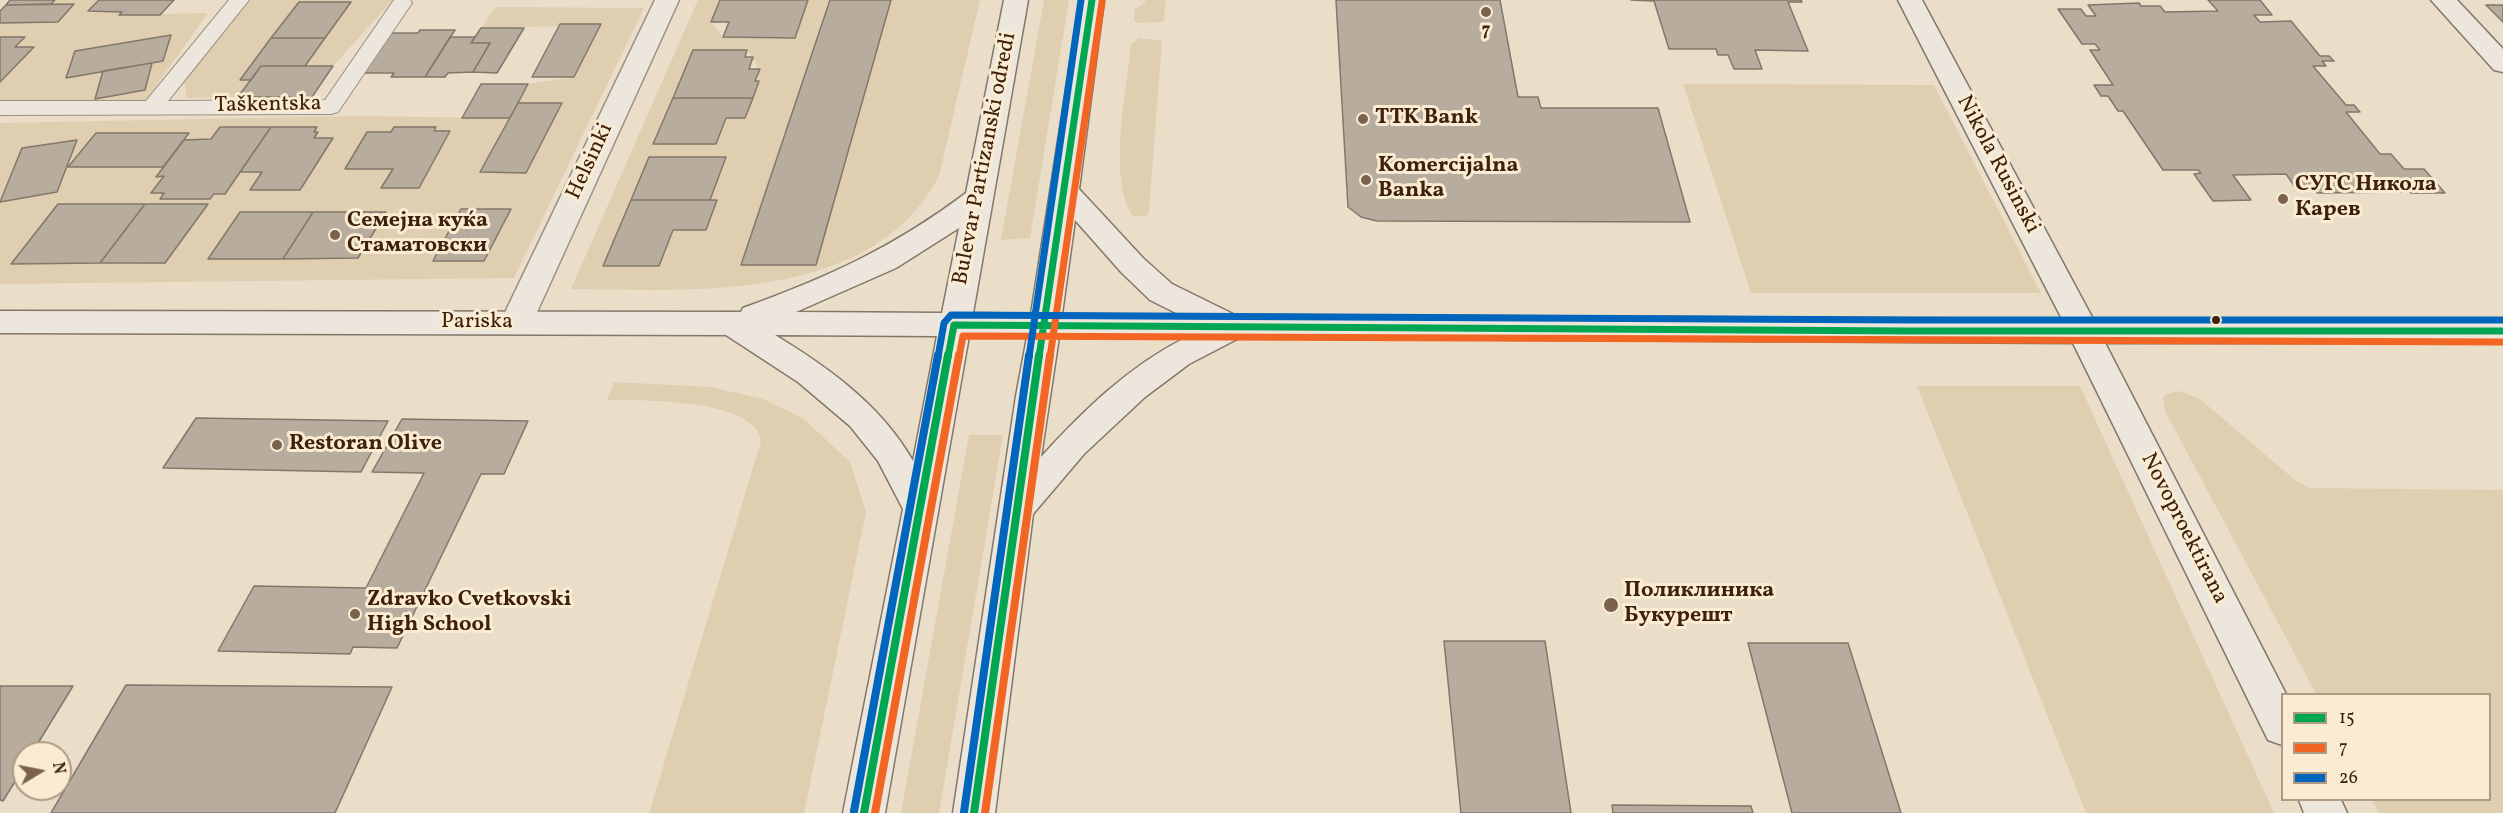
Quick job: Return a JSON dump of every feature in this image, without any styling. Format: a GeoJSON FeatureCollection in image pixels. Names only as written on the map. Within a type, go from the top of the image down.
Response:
{"type":"FeatureCollection","features":[{"type":"Feature","properties":{"kind":"street","name":"Helsinki"},"geometry":{"type":"LineString","coordinates":[[516,323],[667,0]]}},
{"type":"Feature","properties":{"kind":"street","name":"Bulevar Partizanski odredi"},"geometry":{"type":"LineString","coordinates":[[864,813],[1016,0]]}},
{"type":"Feature","properties":{"kind":"street"},"geometry":{"type":"LineString","coordinates":[[974,813],[1032,396],[1045,325],[1092,0]]}},
{"type":"Feature","properties":{"kind":"street","name":"Nikola Rusinski"},"geometry":{"type":"LineString","coordinates":[[1910,0],[2084,331]]}},
{"type":"Feature","properties":{"kind":"street"},"geometry":{"type":"LineString","coordinates":[[2443,0],[2503,64]]}},
{"type":"Feature","properties":{"kind":"street"},"geometry":{"type":"LineString","coordinates":[[1064,190],[1132,266],[1161,292],[1233,327]]}},
{"type":"Feature","properties":{"kind":"street"},"geometry":{"type":"LineString","coordinates":[[732,324],[803,298],[876,265],[927,236],[978,198]]}},
{"type":"Feature","properties":{"kind":"street","name":"Pariska"},"geometry":{"type":"LineString","coordinates":[[0,322],[2503,331]]}},
{"type":"Feature","properties":{"kind":"street"},"geometry":{"type":"LineString","coordinates":[[732,324],[788,358],[845,399],[879,436],[921,509]]}},
{"type":"Feature","properties":{"kind":"street"},"geometry":{"type":"LineString","coordinates":[[1018,507],[1057,460],[1126,394],[1178,356],[1233,327]]}},
{"type":"Feature","properties":{"kind":"street","name":"Novoproektirana"},"geometry":{"type":"LineString","coordinates":[[2084,331],[2281,723]]}},
{"type":"Feature","properties":{"kind":"lane"},"geometry":{"type":"LineString","coordinates":[[152,107],[239,0]]}},
{"type":"Feature","properties":{"kind":"lane","name":"Taškentska"},"geometry":{"type":"LineString","coordinates":[[0,108],[331,107],[402,3]]}},
{"type":"Feature","properties":{"kind":"shaded area"},"geometry":{"type":"Polygon","coordinates":[[[55,0],[99,0],[89,11],[122,12],[119,15],[208,13],[146,100],[0,100],[0,82],[33,47],[15,47],[24,37],[0,37],[0,23],[58,22],[74,5],[51,4],[55,0]],[[170,35],[76,51],[66,77],[103,71],[95,99],[152,63],[163,61],[170,35]]]}},
{"type":"Feature","properties":{"kind":"shaded area"},"geometry":{"type":"Polygon","coordinates":[[[251,0],[393,0],[333,66],[305,66],[350,3],[299,2],[240,79],[251,80],[238,97],[187,98],[184,82],[251,0]]]}},
{"type":"Feature","properties":{"kind":"shaded area"},"geometry":{"type":"Polygon","coordinates":[[[698,0],[720,0],[711,22],[723,37],[795,38],[808,0],[830,0],[742,265],[816,265],[891,0],[980,0],[939,176],[909,218],[870,248],[825,268],[776,281],[671,290],[571,289],[698,0]],[[693,50],[653,144],[716,144],[726,118],[745,117],[753,99],[758,75],[757,67],[747,50],[693,50]],[[649,157],[604,266],[659,266],[673,230],[706,230],[717,201],[710,200],[726,157],[649,157]]]}},
{"type":"Feature","properties":{"kind":"shaded area"},"geometry":{"type":"Polygon","coordinates":[[[1044,0],[1069,0],[1030,238],[1001,240],[1044,0]]]}},
{"type":"Feature","properties":{"kind":"shaded area"},"geometry":{"type":"Polygon","coordinates":[[[1145,0],[1166,0],[1162,22],[1139,23],[1134,21],[1135,9],[1145,3],[1145,0]]]}},
{"type":"Feature","properties":{"kind":"shaded area"},"geometry":{"type":"Polygon","coordinates":[[[496,7],[644,8],[514,278],[0,284],[0,202],[57,192],[77,140],[22,149],[0,200],[0,123],[350,116],[510,118],[481,172],[526,173],[561,103],[518,103],[528,84],[574,77],[601,25],[481,28],[496,7]],[[316,127],[184,140],[188,133],[96,133],[68,166],[163,167],[157,176],[164,176],[151,193],[164,193],[161,199],[211,199],[240,172],[262,172],[250,190],[300,190],[333,138],[314,138],[318,132],[314,132],[316,127]],[[394,127],[391,132],[367,132],[345,169],[393,169],[382,188],[419,188],[436,127],[394,127]],[[58,204],[11,264],[165,263],[207,204],[58,204]],[[461,209],[434,261],[484,261],[510,209],[461,209]],[[240,212],[208,259],[358,258],[385,212],[240,212]]]}},
{"type":"Feature","properties":{"kind":"shaded area"},"geometry":{"type":"Polygon","coordinates":[[[1139,38],[1162,41],[1149,212],[1146,216],[1133,216],[1125,200],[1120,157],[1131,44],[1139,38]]]}},
{"type":"Feature","properties":{"kind":"shaded area"},"geometry":{"type":"Polygon","coordinates":[[[1683,84],[1934,85],[2041,293],[1751,293],[1683,84]]]}},
{"type":"Feature","properties":{"kind":"shaded area"},"geometry":{"type":"Polygon","coordinates":[[[614,382],[711,387],[763,399],[804,419],[850,462],[866,512],[804,813],[649,813],[761,441],[757,430],[752,425],[740,417],[723,411],[683,403],[607,400],[614,382]]]}},
{"type":"Feature","properties":{"kind":"shaded area"},"geometry":{"type":"Polygon","coordinates":[[[1917,386],[2080,386],[2274,813],[2086,813],[1917,386]]]}},
{"type":"Feature","properties":{"kind":"shaded area"},"geometry":{"type":"Polygon","coordinates":[[[2180,391],[2200,399],[2296,481],[2309,488],[2503,490],[2503,813],[2379,813],[2373,801],[2491,801],[2491,693],[2315,693],[2165,411],[2163,397],[2180,391]]]}},
{"type":"Feature","properties":{"kind":"shaded area"},"geometry":{"type":"Polygon","coordinates":[[[969,435],[1003,435],[939,813],[901,813],[969,435]]]}},
{"type":"Feature","properties":{"kind":"building"},"geometry":{"type":"Polygon","coordinates":[[[10,0],[55,0],[51,4],[6,5],[10,0]]]}},
{"type":"Feature","properties":{"kind":"building"},"geometry":{"type":"Polygon","coordinates":[[[99,0],[174,0],[160,15],[119,15],[122,12],[88,11],[99,0]]]}},
{"type":"Feature","properties":{"kind":"building"},"geometry":{"type":"Polygon","coordinates":[[[720,0],[808,0],[795,38],[723,37],[729,22],[711,22],[720,0]]]}},
{"type":"Feature","properties":{"kind":"building"},"geometry":{"type":"Polygon","coordinates":[[[830,0],[891,0],[816,265],[741,265],[830,0]]]}},
{"type":"Feature","properties":{"kind":"building"},"geometry":{"type":"Polygon","coordinates":[[[1336,0],[1500,0],[1518,97],[1538,97],[1541,108],[1658,108],[1690,222],[1377,221],[1361,217],[1348,207],[1336,0]]]}},
{"type":"Feature","properties":{"kind":"building"},"geometry":{"type":"Polygon","coordinates":[[[1631,0],[1801,0],[1802,2],[1788,2],[1808,51],[1755,50],[1762,69],[1734,69],[1728,55],[1718,55],[1716,49],[1669,49],[1654,1],[1631,0]]]}},
{"type":"Feature","properties":{"kind":"building"},"geometry":{"type":"Polygon","coordinates":[[[2208,0],[2260,0],[2272,15],[2254,15],[2260,22],[2291,21],[2320,56],[2329,56],[2334,61],[2322,61],[2326,66],[2313,66],[2346,105],[2354,105],[2360,112],[2346,112],[2380,154],[2391,154],[2404,169],[2424,169],[2445,193],[2411,193],[2401,182],[2393,182],[2401,192],[2317,193],[2313,187],[2295,187],[2286,174],[2233,175],[2251,200],[2213,201],[2194,174],[2201,173],[2198,170],[2163,170],[2123,111],[2118,111],[2108,96],[2101,96],[2094,85],[2113,85],[2090,50],[2100,50],[2095,44],[2082,44],[2058,9],[2081,9],[2086,16],[2096,16],[2088,5],[2139,3],[2141,6],[2160,6],[2165,12],[2218,11],[2208,0]]]}},
{"type":"Feature","properties":{"kind":"building"},"geometry":{"type":"Polygon","coordinates":[[[299,2],[351,2],[325,38],[271,38],[299,2]]]}},
{"type":"Feature","properties":{"kind":"building"},"geometry":{"type":"Polygon","coordinates":[[[74,4],[58,22],[0,23],[0,11],[6,5],[74,4]]]}},
{"type":"Feature","properties":{"kind":"building"},"geometry":{"type":"Polygon","coordinates":[[[2486,5],[2503,5],[2503,22],[2486,5]]]}},
{"type":"Feature","properties":{"kind":"building"},"geometry":{"type":"Polygon","coordinates":[[[560,24],[601,24],[574,77],[532,77],[560,24]]]}},
{"type":"Feature","properties":{"kind":"building"},"geometry":{"type":"Polygon","coordinates":[[[481,28],[524,28],[497,73],[473,72],[490,43],[471,43],[481,28]]]}},
{"type":"Feature","properties":{"kind":"building"},"geometry":{"type":"Polygon","coordinates":[[[420,30],[455,30],[425,77],[391,77],[394,73],[363,73],[390,33],[418,33],[420,30]]]}},
{"type":"Feature","properties":{"kind":"building"},"geometry":{"type":"Polygon","coordinates":[[[171,35],[163,61],[66,78],[75,51],[171,35]]]}},
{"type":"Feature","properties":{"kind":"building"},"geometry":{"type":"Polygon","coordinates":[[[0,37],[25,37],[15,47],[34,47],[0,82],[0,37]]]}},
{"type":"Feature","properties":{"kind":"building"},"geometry":{"type":"Polygon","coordinates":[[[450,37],[475,37],[471,43],[490,43],[473,72],[448,73],[445,77],[425,77],[450,37]]]}},
{"type":"Feature","properties":{"kind":"building"},"geometry":{"type":"Polygon","coordinates":[[[271,38],[325,38],[305,66],[261,66],[251,80],[240,80],[271,38]]]}},
{"type":"Feature","properties":{"kind":"building"},"geometry":{"type":"Polygon","coordinates":[[[693,50],[747,50],[745,57],[753,57],[749,69],[760,69],[755,81],[759,81],[753,98],[673,98],[693,50]]]}},
{"type":"Feature","properties":{"kind":"building"},"geometry":{"type":"Polygon","coordinates":[[[152,63],[145,90],[95,99],[103,71],[152,63]]]}},
{"type":"Feature","properties":{"kind":"building"},"geometry":{"type":"Polygon","coordinates":[[[261,66],[333,66],[312,97],[238,97],[261,66]]]}},
{"type":"Feature","properties":{"kind":"building"},"geometry":{"type":"Polygon","coordinates":[[[481,84],[528,84],[510,118],[462,118],[481,84]]]}},
{"type":"Feature","properties":{"kind":"building"},"geometry":{"type":"Polygon","coordinates":[[[673,98],[753,98],[745,118],[726,118],[716,144],[653,144],[673,98]]]}},
{"type":"Feature","properties":{"kind":"building"},"geometry":{"type":"Polygon","coordinates":[[[518,103],[562,103],[526,173],[480,172],[518,103]]]}},
{"type":"Feature","properties":{"kind":"building"},"geometry":{"type":"Polygon","coordinates":[[[220,127],[271,127],[225,194],[214,194],[210,199],[160,199],[164,193],[151,193],[164,176],[156,177],[184,140],[211,139],[220,127]]]}},
{"type":"Feature","properties":{"kind":"building"},"geometry":{"type":"Polygon","coordinates":[[[271,127],[317,127],[314,132],[318,132],[314,138],[333,138],[300,190],[250,190],[262,172],[240,172],[271,127]]]}},
{"type":"Feature","properties":{"kind":"building"},"geometry":{"type":"Polygon","coordinates":[[[394,127],[436,127],[434,131],[450,131],[419,188],[381,188],[393,169],[345,169],[367,132],[391,132],[394,127]]]}},
{"type":"Feature","properties":{"kind":"building"},"geometry":{"type":"Polygon","coordinates":[[[96,133],[189,133],[163,167],[68,167],[96,133]]]}},
{"type":"Feature","properties":{"kind":"building"},"geometry":{"type":"Polygon","coordinates":[[[77,140],[57,192],[0,202],[22,148],[77,140]]]}},
{"type":"Feature","properties":{"kind":"building"},"geometry":{"type":"Polygon","coordinates":[[[649,157],[726,157],[710,200],[631,200],[649,157]]]}},
{"type":"Feature","properties":{"kind":"building"},"geometry":{"type":"Polygon","coordinates":[[[631,200],[717,200],[706,230],[673,230],[659,266],[603,266],[631,200]]]}},
{"type":"Feature","properties":{"kind":"building"},"geometry":{"type":"Polygon","coordinates":[[[58,204],[145,204],[100,263],[11,264],[58,204]]]}},
{"type":"Feature","properties":{"kind":"building"},"geometry":{"type":"Polygon","coordinates":[[[145,204],[208,204],[165,263],[100,263],[145,204]]]}},
{"type":"Feature","properties":{"kind":"building"},"geometry":{"type":"Polygon","coordinates":[[[461,209],[511,209],[484,261],[433,261],[461,209]]]}},
{"type":"Feature","properties":{"kind":"building"},"geometry":{"type":"Polygon","coordinates":[[[240,212],[313,212],[283,259],[208,259],[240,212]]]}},
{"type":"Feature","properties":{"kind":"building","name":"Семејна куќа Стаматовски"},"geometry":{"type":"Polygon","coordinates":[[[313,212],[386,212],[358,258],[283,259],[313,212]]]}},
{"type":"Feature","properties":{"kind":"building","name":"Restoran Olive"},"geometry":{"type":"Polygon","coordinates":[[[196,418],[388,421],[361,472],[163,468],[196,418]]]}},
{"type":"Feature","properties":{"kind":"building"},"geometry":{"type":"Polygon","coordinates":[[[402,419],[528,421],[504,474],[481,474],[397,648],[353,647],[350,654],[218,651],[254,586],[366,588],[424,473],[372,472],[402,419]]]}},
{"type":"Feature","properties":{"kind":"building"},"geometry":{"type":"Polygon","coordinates":[[[1444,641],[1545,641],[1571,813],[1461,813],[1444,641]]]}},
{"type":"Feature","properties":{"kind":"building"},"geometry":{"type":"Polygon","coordinates":[[[1748,643],[1848,643],[1901,813],[1792,813],[1748,643]]]}},
{"type":"Feature","properties":{"kind":"building"},"geometry":{"type":"Polygon","coordinates":[[[126,685],[392,687],[335,813],[51,813],[58,801],[72,801],[72,777],[126,685]]]}},
{"type":"Feature","properties":{"kind":"building"},"geometry":{"type":"Polygon","coordinates":[[[0,686],[73,686],[39,741],[12,741],[12,786],[3,801],[0,800],[0,686]]]}},
{"type":"Feature","properties":{"kind":"building"},"geometry":{"type":"Polygon","coordinates":[[[1612,805],[1751,806],[1753,813],[1613,813],[1612,805]]]}},
{"type":"Feature","properties":{"kind":"transit line","name":"26"},"geometry":{"type":"LineString","coordinates":[[964,812],[1022,395],[1035,323],[1081,0]]}},
{"type":"Feature","properties":{"kind":"transit line","name":"15"},"geometry":{"type":"LineString","coordinates":[[974,813],[1032,396],[1045,325],[1092,0]]}},
{"type":"Feature","properties":{"kind":"transit line","name":"7"},"geometry":{"type":"LineString","coordinates":[[985,813],[1042,398],[1055,327],[1102,2]]}},
{"type":"Feature","properties":{"kind":"transit line","name":"26"},"geometry":{"type":"LineString","coordinates":[[854,811],[944,323],[951,315],[1909,320],[2503,320]]}},
{"type":"Feature","properties":{"kind":"transit line","name":"15"},"geometry":{"type":"LineString","coordinates":[[864,813],[954,325],[1909,331],[2503,331]]}},
{"type":"Feature","properties":{"kind":"transit line","name":"7"},"geometry":{"type":"LineString","coordinates":[[875,813],[963,336],[2503,342]]}},
{"type":"Feature","properties":{"kind":"place","name":"7"},"geometry":{"type":"Point","coordinates":[1486,12]}},
{"type":"Feature","properties":{"kind":"place","name":"TTK Bank"},"geometry":{"type":"Point","coordinates":[1363,119]}},
{"type":"Feature","properties":{"kind":"place","name":"Komercijalna Banka"},"geometry":{"type":"Point","coordinates":[1366,180]}},
{"type":"Feature","properties":{"kind":"place","name":"СУГС Никола Карев"},"geometry":{"type":"Point","coordinates":[2283,199]}},
{"type":"Feature","properties":{"kind":"place","name":"Семејна куќа Стаматовски"},"geometry":{"type":"Point","coordinates":[335,235]}},
{"type":"Feature","properties":{"kind":"place","name":"Restoran Olive"},"geometry":{"type":"Point","coordinates":[277,445]}},
{"type":"Feature","properties":{"kind":"place","name":"Поликлиника Букурешт"},"geometry":{"type":"Point","coordinates":[1611,605]}},
{"type":"Feature","properties":{"kind":"place","name":"Zdravko Cvetkovski High School"},"geometry":{"type":"Point","coordinates":[355,614]}}]}
